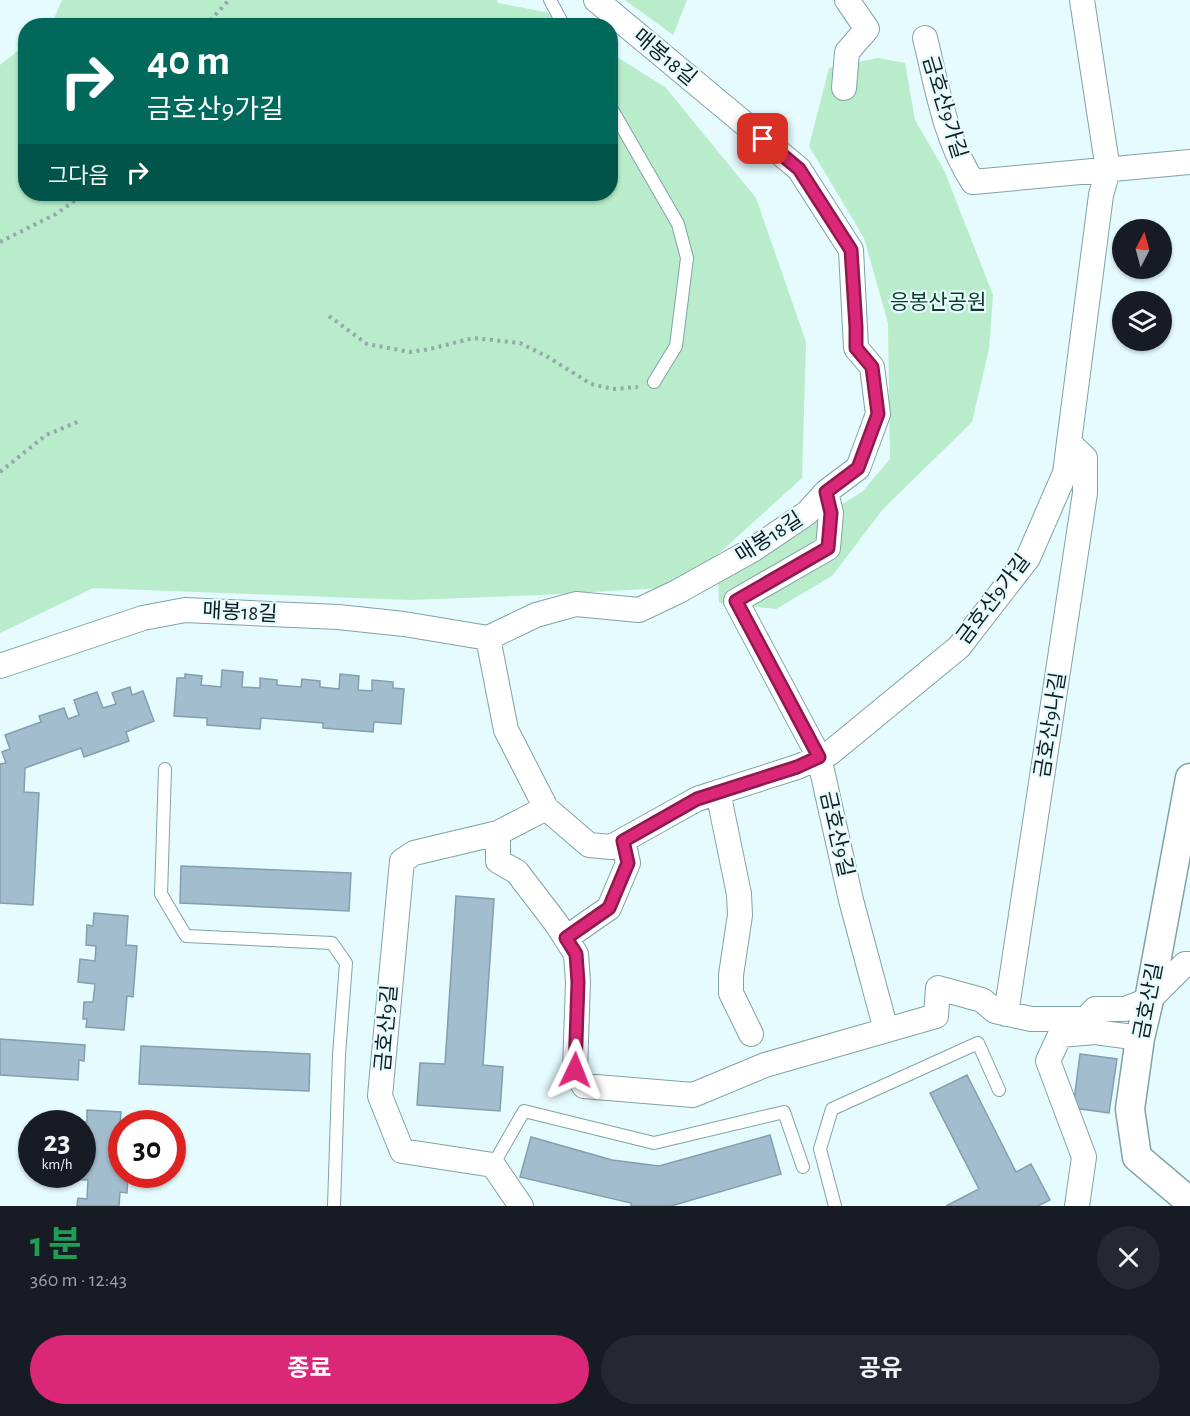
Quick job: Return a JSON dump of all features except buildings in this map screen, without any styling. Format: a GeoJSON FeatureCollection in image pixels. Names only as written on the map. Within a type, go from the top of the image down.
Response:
{"type":"FeatureCollection","features":[{"type":"Feature","properties":{"kind":"street","name":"매봉18길"},"geometry":{"type":"LineString","coordinates":[[596,0],[618,18]]}},
{"type":"Feature","properties":{"kind":"street"},"geometry":{"type":"LineString","coordinates":[[844,88],[847,52],[867,29],[847,0]]}},
{"type":"Feature","properties":{"kind":"street","name":"금호산9가길"},"geometry":{"type":"LineString","coordinates":[[546,808],[589,845],[611,847],[697,799],[797,767],[830,753],[959,647],[1028,558],[1065,473],[1101,195],[1108,170],[1082,0]]}},
{"type":"Feature","properties":{"kind":"street","name":"매봉18길"},"geometry":{"type":"LineString","coordinates":[[0,666],[143,618],[185,610],[338,617],[404,624],[488,638],[536,615],[576,604],[639,610],[754,549],[807,513],[826,492],[858,468],[878,414],[872,367],[856,348],[851,250],[799,169],[618,18]]}},
{"type":"Feature","properties":{"kind":"street","name":"금호산9가길"},"geometry":{"type":"LineString","coordinates":[[925,38],[947,125],[961,164],[973,182],[1190,162]]}},
{"type":"Feature","properties":{"kind":"street","name":"금호산9나길"},"geometry":{"type":"LineString","coordinates":[[1006,1014],[1085,493],[1085,458],[1070,443]]}},
{"type":"Feature","properties":{"kind":"street","name":"금호산9길"},"geometry":{"type":"LineString","coordinates":[[826,492],[831,513],[828,548],[736,601],[819,757],[851,900],[886,1030]]}},
{"type":"Feature","properties":{"kind":"street"},"geometry":{"type":"LineString","coordinates":[[488,638],[506,730],[546,808],[498,833],[498,861],[517,872],[576,954],[578,982],[575,1070],[584,1086],[693,1095],[765,1065],[936,1016],[938,988],[982,1000],[995,1011],[1006,1014],[1031,1019],[1086,1019],[1095,1009],[1125,1009],[1149,1000],[1185,964],[1190,964]]}},
{"type":"Feature","properties":{"kind":"street","name":"금호산길"},"geometry":{"type":"LineString","coordinates":[[1188,1199],[1137,1157],[1130,1109],[1140,1038],[1190,778]]}},
{"type":"Feature","properties":{"kind":"street"},"geometry":{"type":"LineString","coordinates":[[718,792],[740,894],[740,915],[731,975],[731,993],[752,1034]]}},
{"type":"Feature","properties":{"kind":"street","name":"금호산9길"},"geometry":{"type":"LineString","coordinates":[[493,1165],[402,1152],[380,1096],[402,861],[414,853],[498,833]]}},
{"type":"Feature","properties":{"kind":"street"},"geometry":{"type":"LineString","coordinates":[[566,938],[609,908],[628,863],[623,841]]}},
{"type":"Feature","properties":{"kind":"street"},"geometry":{"type":"LineString","coordinates":[[1077,1206],[1084,1157],[1048,1061],[1060,1035],[1095,1032],[1140,1038]]}},
{"type":"Feature","properties":{"kind":"street"},"geometry":{"type":"LineString","coordinates":[[493,1165],[521,1206]]}},
{"type":"Feature","properties":{"kind":"lane"},"geometry":{"type":"LineString","coordinates":[[550,0],[560,18]]}},
{"type":"Feature","properties":{"kind":"lane"},"geometry":{"type":"LineString","coordinates":[[618,120],[678,224],[687,258],[676,346],[654,382]]}},
{"type":"Feature","properties":{"kind":"lane"},"geometry":{"type":"LineString","coordinates":[[165,769],[161,894],[186,936],[332,943],[346,963],[339,1055],[334,1206]]}},
{"type":"Feature","properties":{"kind":"lane"},"geometry":{"type":"LineString","coordinates":[[835,1206],[820,1149],[832,1109],[978,1043],[999,1090]]}},
{"type":"Feature","properties":{"kind":"lane"},"geometry":{"type":"LineString","coordinates":[[493,1165],[524,1111],[654,1143],[784,1112],[803,1167]]}},
{"type":"Feature","properties":{"kind":"path"},"geometry":{"type":"LineString","coordinates":[[212,18],[229,0]]}},
{"type":"Feature","properties":{"kind":"path"},"geometry":{"type":"LineString","coordinates":[[0,242],[56,214],[74,201]]}},
{"type":"Feature","properties":{"kind":"path"},"geometry":{"type":"LineString","coordinates":[[329,316],[367,344],[410,352],[473,338],[520,343],[548,357],[591,384],[613,389],[647,386],[654,382]]}},
{"type":"Feature","properties":{"kind":"path"},"geometry":{"type":"LineString","coordinates":[[0,472],[46,435],[80,421]]}},
{"type":"Feature","properties":{"kind":"green space"},"geometry":{"type":"Polygon","coordinates":[[[62,0],[497,0],[498,3],[546,12],[556,18],[54,18],[62,0]]]}},
{"type":"Feature","properties":{"kind":"green space"},"geometry":{"type":"Polygon","coordinates":[[[625,0],[687,0],[673,35],[625,0]]]}},
{"type":"Feature","properties":{"kind":"green space"},"geometry":{"type":"Polygon","coordinates":[[[18,51],[18,201],[618,201],[618,57],[666,88],[756,198],[806,342],[802,478],[705,566],[663,588],[409,600],[93,588],[0,633],[0,65],[18,51]]]}},
{"type":"Feature","properties":{"kind":"green space","name":"응봉산공원"},"geometry":{"type":"Polygon","coordinates":[[[878,58],[905,63],[915,120],[944,170],[993,295],[989,349],[972,422],[883,509],[832,576],[776,609],[719,603],[718,580],[862,492],[890,459],[888,323],[864,238],[809,146],[829,68],[878,58]]]}},
{"type":"Feature","properties":{"kind":"route"},"geometry":{"type":"LineString","coordinates":[[575,1070],[578,982],[576,954],[566,938],[609,908],[628,863],[623,841],[697,799],[797,767],[819,757],[736,601],[828,548],[831,513],[826,492],[858,468],[878,414],[872,367],[856,348],[851,250],[799,169],[763,139]]}}]}
